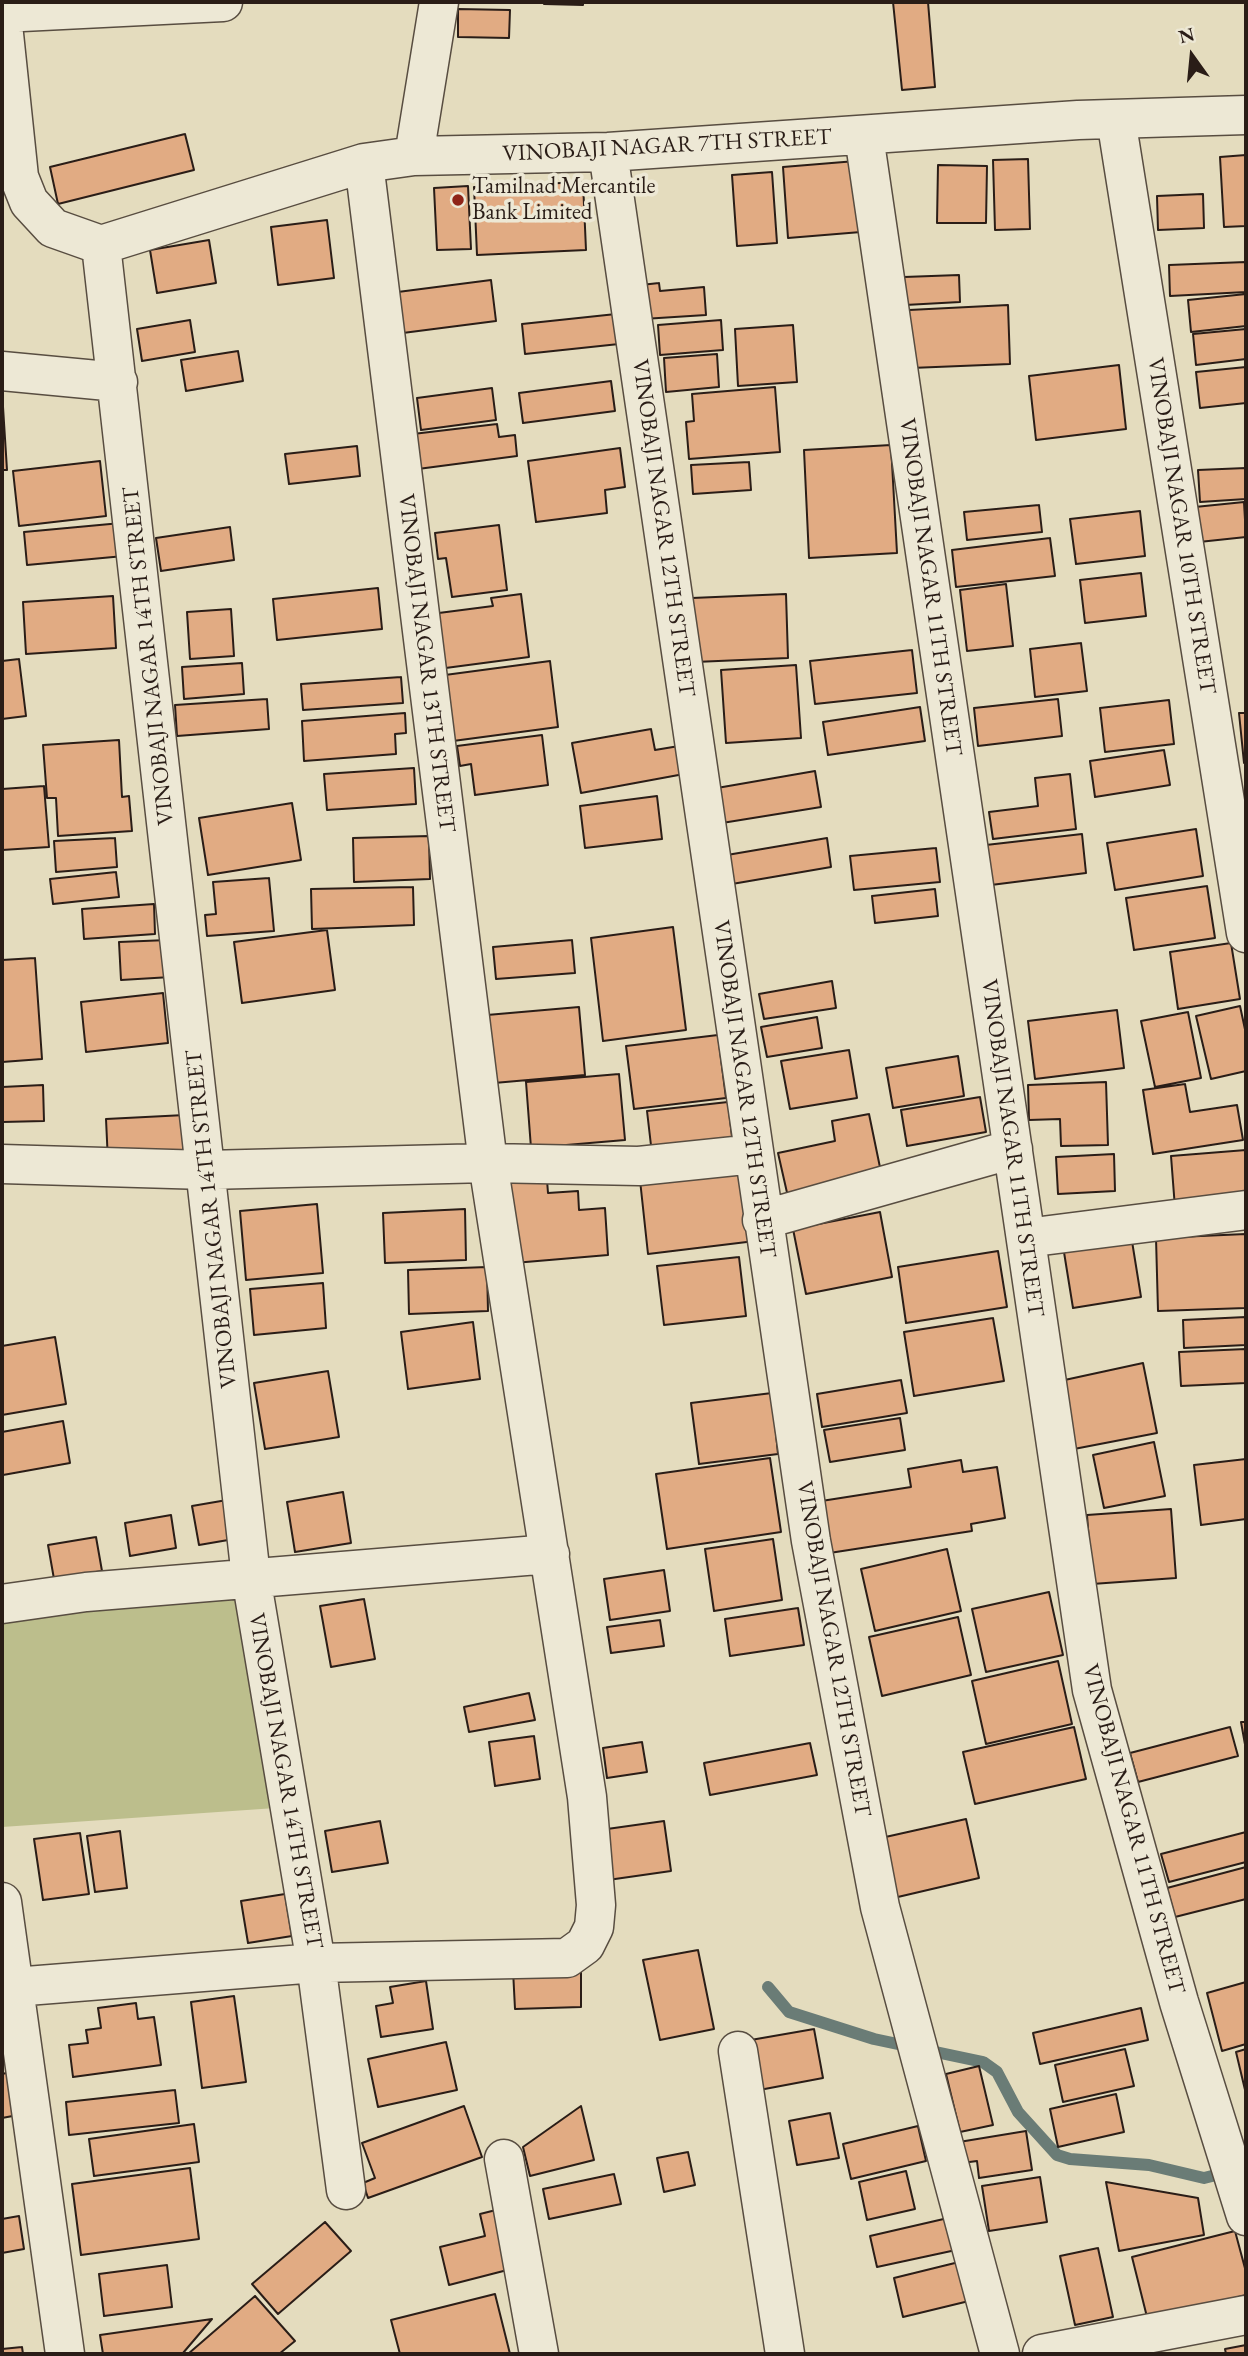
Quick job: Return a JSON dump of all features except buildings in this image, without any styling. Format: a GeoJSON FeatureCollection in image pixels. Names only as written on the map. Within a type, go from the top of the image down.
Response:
{"type":"FeatureCollection","features":[{"type":"Feature","properties":{"kind":"street"},"geometry":{"type":"LineString","coordinates":[[101,245],[53,228],[29,202],[19,177],[2,14],[223,2]]}},
{"type":"Feature","properties":{"kind":"street"},"geometry":{"type":"LineString","coordinates":[[415,156],[439,2]]}},
{"type":"Feature","properties":{"kind":"street","name":"VINOBAJI NAGAR 7TH STREET"},"geometry":{"type":"LineString","coordinates":[[101,245],[364,163],[415,156],[608,152],[1116,119],[1246,115]]}},
{"type":"Feature","properties":{"kind":"street","name":"VINOBAJI NAGAR 10TH STREET"},"geometry":{"type":"LineString","coordinates":[[1116,119],[1246,933]]}},
{"type":"Feature","properties":{"kind":"street","name":"VINOBAJI NAGAR 11TH STREET"},"geometry":{"type":"LineString","coordinates":[[864,136],[1092,1690],[1179,2002],[1243,2205]]}},
{"type":"Feature","properties":{"kind":"street","name":"VINOBAJI NAGAR 12TH STREET"},"geometry":{"type":"LineString","coordinates":[[608,152],[811,1541],[880,1907],[1000,2354]]}},
{"type":"Feature","properties":{"kind":"street","name":"VINOBAJI NAGAR 13TH STREET"},"geometry":{"type":"LineString","coordinates":[[14,1987],[316,1962],[567,1958],[585,1945],[594,1927],[596,1905],[587,1797],[488,1163],[364,163]]}},
{"type":"Feature","properties":{"kind":"street","name":"VINOBAJI NAGAR 14TH STREET"},"geometry":{"type":"LineString","coordinates":[[101,245],[251,1577],[316,1962],[346,2190]]}},
{"type":"Feature","properties":{"kind":"street"},"geometry":{"type":"LineString","coordinates":[[2,371],[118,382]]}},
{"type":"Feature","properties":{"kind":"street"},"geometry":{"type":"LineString","coordinates":[[762,1220],[1013,1149]]}},
{"type":"Feature","properties":{"kind":"street"},"geometry":{"type":"LineString","coordinates":[[2,1164],[206,1170],[488,1163],[639,1166],[754,1154]]}},
{"type":"Feature","properties":{"kind":"street"},"geometry":{"type":"LineString","coordinates":[[1026,1238],[1246,1210]]}},
{"type":"Feature","properties":{"kind":"street"},"geometry":{"type":"LineString","coordinates":[[2,1604],[86,1592],[550,1554]]}},
{"type":"Feature","properties":{"kind":"street"},"geometry":{"type":"LineString","coordinates":[[2,1902],[65,2354]]}},
{"type":"Feature","properties":{"kind":"street"},"geometry":{"type":"LineString","coordinates":[[738,2051],[785,2354]]}},
{"type":"Feature","properties":{"kind":"street"},"geometry":{"type":"LineString","coordinates":[[504,2159],[539,2354]]}},
{"type":"Feature","properties":{"kind":"street"},"geometry":{"type":"LineString","coordinates":[[1042,2354],[1246,2315]]}},
{"type":"Feature","properties":{"kind":"green space"},"geometry":{"type":"Polygon","coordinates":[[[251,1577],[290,1807],[2,1827],[2,1604],[251,1577]]]}},
{"type":"Feature","properties":{"kind":"waterway"},"geometry":{"type":"LineString","coordinates":[[768,1987],[789,2012],[874,2039],[983,2062],[997,2072],[1018,2112],[1057,2155],[1070,2159],[1149,2165],[1204,2178],[1228,2172]]}},
{"type":"Feature","properties":{"kind":"place","name":"Tamilnad Mercantile Bank Limited"},"geometry":{"type":"Point","coordinates":[458,200]}}]}
